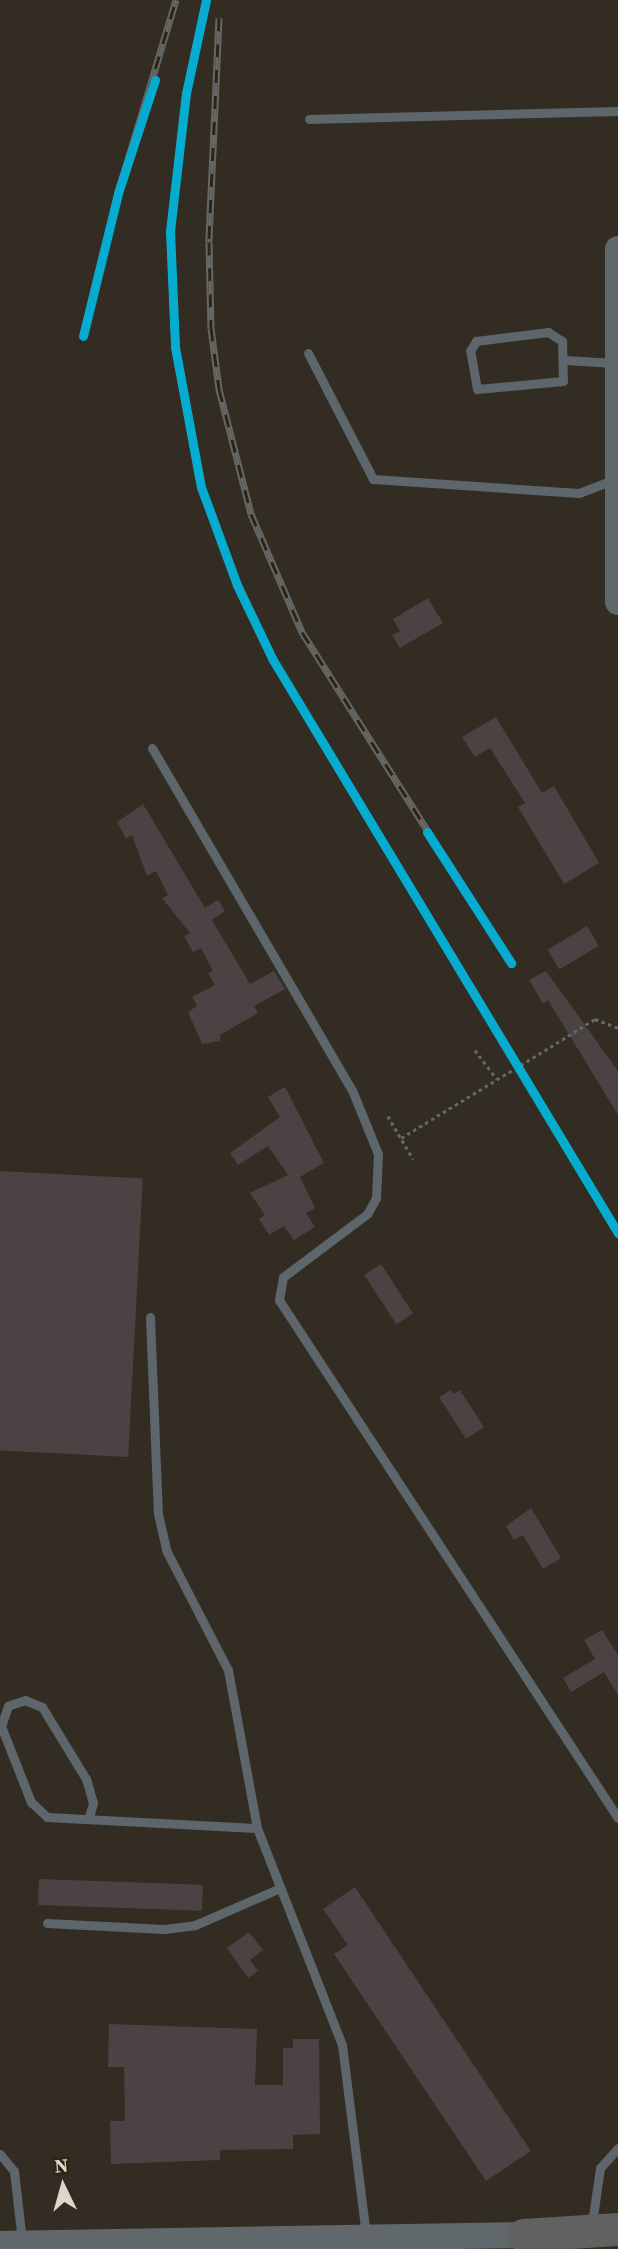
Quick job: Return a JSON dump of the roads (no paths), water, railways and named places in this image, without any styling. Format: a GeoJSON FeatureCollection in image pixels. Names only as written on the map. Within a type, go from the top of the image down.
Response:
{"type":"FeatureCollection","features":[{"type":"Feature","properties":{"kind":"highway"},"geometry":{"type":"LineString","coordinates":[[523,2235],[597,2239]]}},
{"type":"Feature","properties":{"kind":"street"},"geometry":{"type":"LineString","coordinates":[[618,250],[618,603]]}},
{"type":"Feature","properties":{"kind":"street"},"geometry":{"type":"LineString","coordinates":[[11,2244],[366,2235],[523,2235]]}},
{"type":"Feature","properties":{"kind":"lane"},"geometry":{"type":"LineString","coordinates":[[309,120],[618,111]]}},
{"type":"Feature","properties":{"kind":"lane"},"geometry":{"type":"LineString","coordinates":[[548,332],[562,341],[565,360],[563,381],[477,389],[470,351],[476,341],[548,332]]}},
{"type":"Feature","properties":{"kind":"lane"},"geometry":{"type":"LineString","coordinates":[[308,353],[373,479],[401,485],[579,494],[617,478]]}},
{"type":"Feature","properties":{"kind":"lane"},"geometry":{"type":"LineString","coordinates":[[565,360],[616,363]]}},
{"type":"Feature","properties":{"kind":"lane"},"geometry":{"type":"LineString","coordinates":[[152,748],[352,1090],[377,1154],[376,1198],[367,1214],[283,1278],[279,1300],[618,1818]]}},
{"type":"Feature","properties":{"kind":"lane"},"geometry":{"type":"LineString","coordinates":[[150,1317],[158,1514],[166,1550],[228,1670],[257,1828],[342,2045],[366,2235]]}},
{"type":"Feature","properties":{"kind":"lane"},"geometry":{"type":"LineString","coordinates":[[89,1818],[93,1803],[86,1779],[42,1707],[25,1700],[8,1706],[1,1726],[31,1802],[47,1817],[63,1822],[89,1818],[257,1828]]}},
{"type":"Feature","properties":{"kind":"lane"},"geometry":{"type":"LineString","coordinates":[[47,1923],[164,1929],[195,1925],[280,1888]]}},
{"type":"Feature","properties":{"kind":"lane"},"geometry":{"type":"LineString","coordinates":[[597,2239],[600,2168],[618,2148]]}},
{"type":"Feature","properties":{"kind":"lane"},"geometry":{"type":"LineString","coordinates":[[0,2154],[14,2171],[11,2244]]}},
{"type":"Feature","properties":{"kind":"railway"},"geometry":{"type":"LineString","coordinates":[[83,336],[118,193],[176,0]]}},
{"type":"Feature","properties":{"kind":"railway"},"geometry":{"type":"LineString","coordinates":[[206,0],[186,93],[170,231],[175,347],[201,487],[237,585],[273,660],[618,1233]]}},
{"type":"Feature","properties":{"kind":"railway"},"geometry":{"type":"LineString","coordinates":[[219,18],[209,242],[211,328],[219,389],[251,514],[302,632],[511,963]]}}]}
